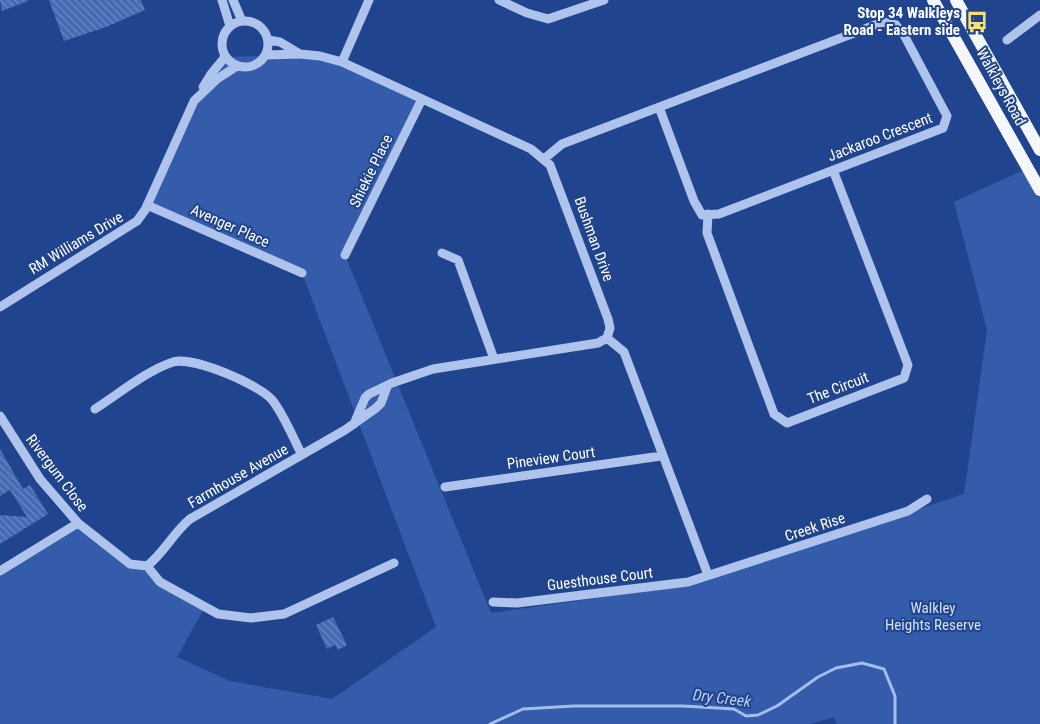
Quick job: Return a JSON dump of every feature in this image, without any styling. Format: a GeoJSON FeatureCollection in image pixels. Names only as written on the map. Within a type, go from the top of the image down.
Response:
{"type":"FeatureCollection","features":[{"type":"Feature","properties":{"kind":"main road","name":"Walkleys Road"},"geometry":{"type":"LineString","coordinates":[[933,0],[1040,190]]}},
{"type":"Feature","properties":{"kind":"main road","name":"Walkleys Road"},"geometry":{"type":"LineString","coordinates":[[956,0],[1040,150]]}},
{"type":"Feature","properties":{"kind":"street"},"geometry":{"type":"LineString","coordinates":[[222,0],[230,26]]}},
{"type":"Feature","properties":{"kind":"street"},"geometry":{"type":"LineString","coordinates":[[233,0],[242,21]]}},
{"type":"Feature","properties":{"kind":"street"},"geometry":{"type":"LineString","coordinates":[[342,62],[369,0]]}},
{"type":"Feature","properties":{"kind":"street"},"geometry":{"type":"LineString","coordinates":[[499,0],[527,13],[548,19],[604,0]]}},
{"type":"Feature","properties":{"kind":"street"},"geometry":{"type":"LineString","coordinates":[[1007,40],[1040,15]]}},
{"type":"Feature","properties":{"kind":"street"},"geometry":{"type":"LineString","coordinates":[[242,21],[252,21],[261,26],[268,40],[266,55],[252,66],[237,66],[225,57],[222,51],[222,38],[230,26],[242,21]]}},
{"type":"Feature","properties":{"kind":"street","name":"Jackaroo Crescent"},"geometry":{"type":"LineString","coordinates":[[544,159],[562,144],[659,107],[883,22],[896,25],[904,35],[947,116],[943,128],[719,214],[708,214]]}},
{"type":"Feature","properties":{"kind":"street","name":"Bushman Drive"},"geometry":{"type":"LineString","coordinates":[[268,40],[280,42],[300,54]]}},
{"type":"Feature","properties":{"kind":"street","name":"Bushman Drive"},"geometry":{"type":"LineString","coordinates":[[266,55],[300,54],[320,56],[342,62],[531,148],[550,166],[558,183],[608,319],[610,328],[607,338]]}},
{"type":"Feature","properties":{"kind":"street","name":"RM Williams Drive"},"geometry":{"type":"LineString","coordinates":[[0,307],[126,230],[137,221],[147,204],[199,94],[211,74],[225,57]]}},
{"type":"Feature","properties":{"kind":"street","name":"RM Williams Drive"},"geometry":{"type":"LineString","coordinates":[[199,94],[237,66]]}},
{"type":"Feature","properties":{"kind":"street","name":"Shiekie Place"},"geometry":{"type":"LineString","coordinates":[[345,255],[422,99]]}},
{"type":"Feature","properties":{"kind":"street"},"geometry":{"type":"LineString","coordinates":[[659,107],[694,201],[702,215],[708,214]]}},
{"type":"Feature","properties":{"kind":"street","name":"The Circuit"},"geometry":{"type":"LineString","coordinates":[[708,214],[707,233],[774,414],[787,423],[904,378],[908,365],[833,170]]}},
{"type":"Feature","properties":{"kind":"street","name":"Avenger Place"},"geometry":{"type":"LineString","coordinates":[[147,204],[302,273]]}},
{"type":"Feature","properties":{"kind":"street"},"geometry":{"type":"LineString","coordinates":[[442,253],[458,260],[494,359]]}},
{"type":"Feature","properties":{"kind":"street","name":"RM Williams Drive"},"geometry":{"type":"LineString","coordinates":[[0,303],[11,299]]}},
{"type":"Feature","properties":{"kind":"street"},"geometry":{"type":"LineString","coordinates":[[354,424],[365,398],[376,390],[433,369],[598,343],[607,338],[624,352],[661,456],[708,575]]}},
{"type":"Feature","properties":{"kind":"street"},"geometry":{"type":"LineString","coordinates":[[95,409],[160,367],[176,361],[193,361],[256,387],[273,400],[302,455]]}},
{"type":"Feature","properties":{"kind":"street","name":"Farmhouse Avenue"},"geometry":{"type":"LineString","coordinates":[[147,566],[156,559],[176,531],[190,519],[354,424],[380,404],[387,387]]}},
{"type":"Feature","properties":{"kind":"street","name":"Rivergum Close"},"geometry":{"type":"LineString","coordinates":[[0,416],[40,479],[78,523],[130,564],[147,566]]}},
{"type":"Feature","properties":{"kind":"street","name":"Pineview Court"},"geometry":{"type":"LineString","coordinates":[[445,487],[661,456]]}},
{"type":"Feature","properties":{"kind":"street","name":"Creek Rise"},"geometry":{"type":"LineString","coordinates":[[708,575],[908,511],[927,499]]}},
{"type":"Feature","properties":{"kind":"street"},"geometry":{"type":"LineString","coordinates":[[0,571],[78,523]]}},
{"type":"Feature","properties":{"kind":"street"},"geometry":{"type":"LineString","coordinates":[[147,566],[160,582],[218,614],[251,618],[284,614],[394,563]]}},
{"type":"Feature","properties":{"kind":"street","name":"Guesthouse Court"},"geometry":{"type":"LineString","coordinates":[[493,602],[517,603],[679,584],[708,575]]}},
{"type":"Feature","properties":{"kind":"green space","name":"Walkley Heights Reserve"},"geometry":{"type":"Polygon","coordinates":[[[270,56],[342,62],[422,99],[345,255],[491,613],[691,585],[964,494],[987,330],[954,202],[1028,168],[1040,186],[1040,724],[837,724],[834,717],[811,724],[0,724],[0,571],[78,523],[160,582],[205,607],[177,657],[230,681],[332,699],[436,627],[302,273],[145,210],[199,94],[225,57],[270,56]]]}},
{"type":"Feature","properties":{"kind":"building"},"geometry":{"type":"Polygon","coordinates":[[[0,0],[28,0],[28,1],[2,11],[0,0]]]}},
{"type":"Feature","properties":{"kind":"building"},"geometry":{"type":"Polygon","coordinates":[[[49,0],[141,0],[145,10],[106,27],[64,41],[49,0]]]}},
{"type":"Feature","properties":{"kind":"building"},"geometry":{"type":"Polygon","coordinates":[[[0,449],[23,489],[30,485],[48,514],[0,544],[0,515],[27,517],[10,490],[0,496],[0,449]]]}},
{"type":"Feature","properties":{"kind":"building"},"geometry":{"type":"Polygon","coordinates":[[[333,617],[347,645],[338,650],[335,645],[327,649],[316,625],[333,617]]]}},
{"type":"Feature","properties":{"kind":"waterway","name":"Dry Creek"},"geometry":{"type":"LineString","coordinates":[[490,724],[523,709],[574,706],[683,706],[734,709],[746,716],[758,715],[777,706],[818,677],[836,668],[862,663],[884,669],[895,696],[895,724]]}},
{"type":"Feature","properties":{"kind":"place","name":"Stop 34 Walkleys Road - Eastern side"},"geometry":{"type":"Point","coordinates":[977,22]}}]}
